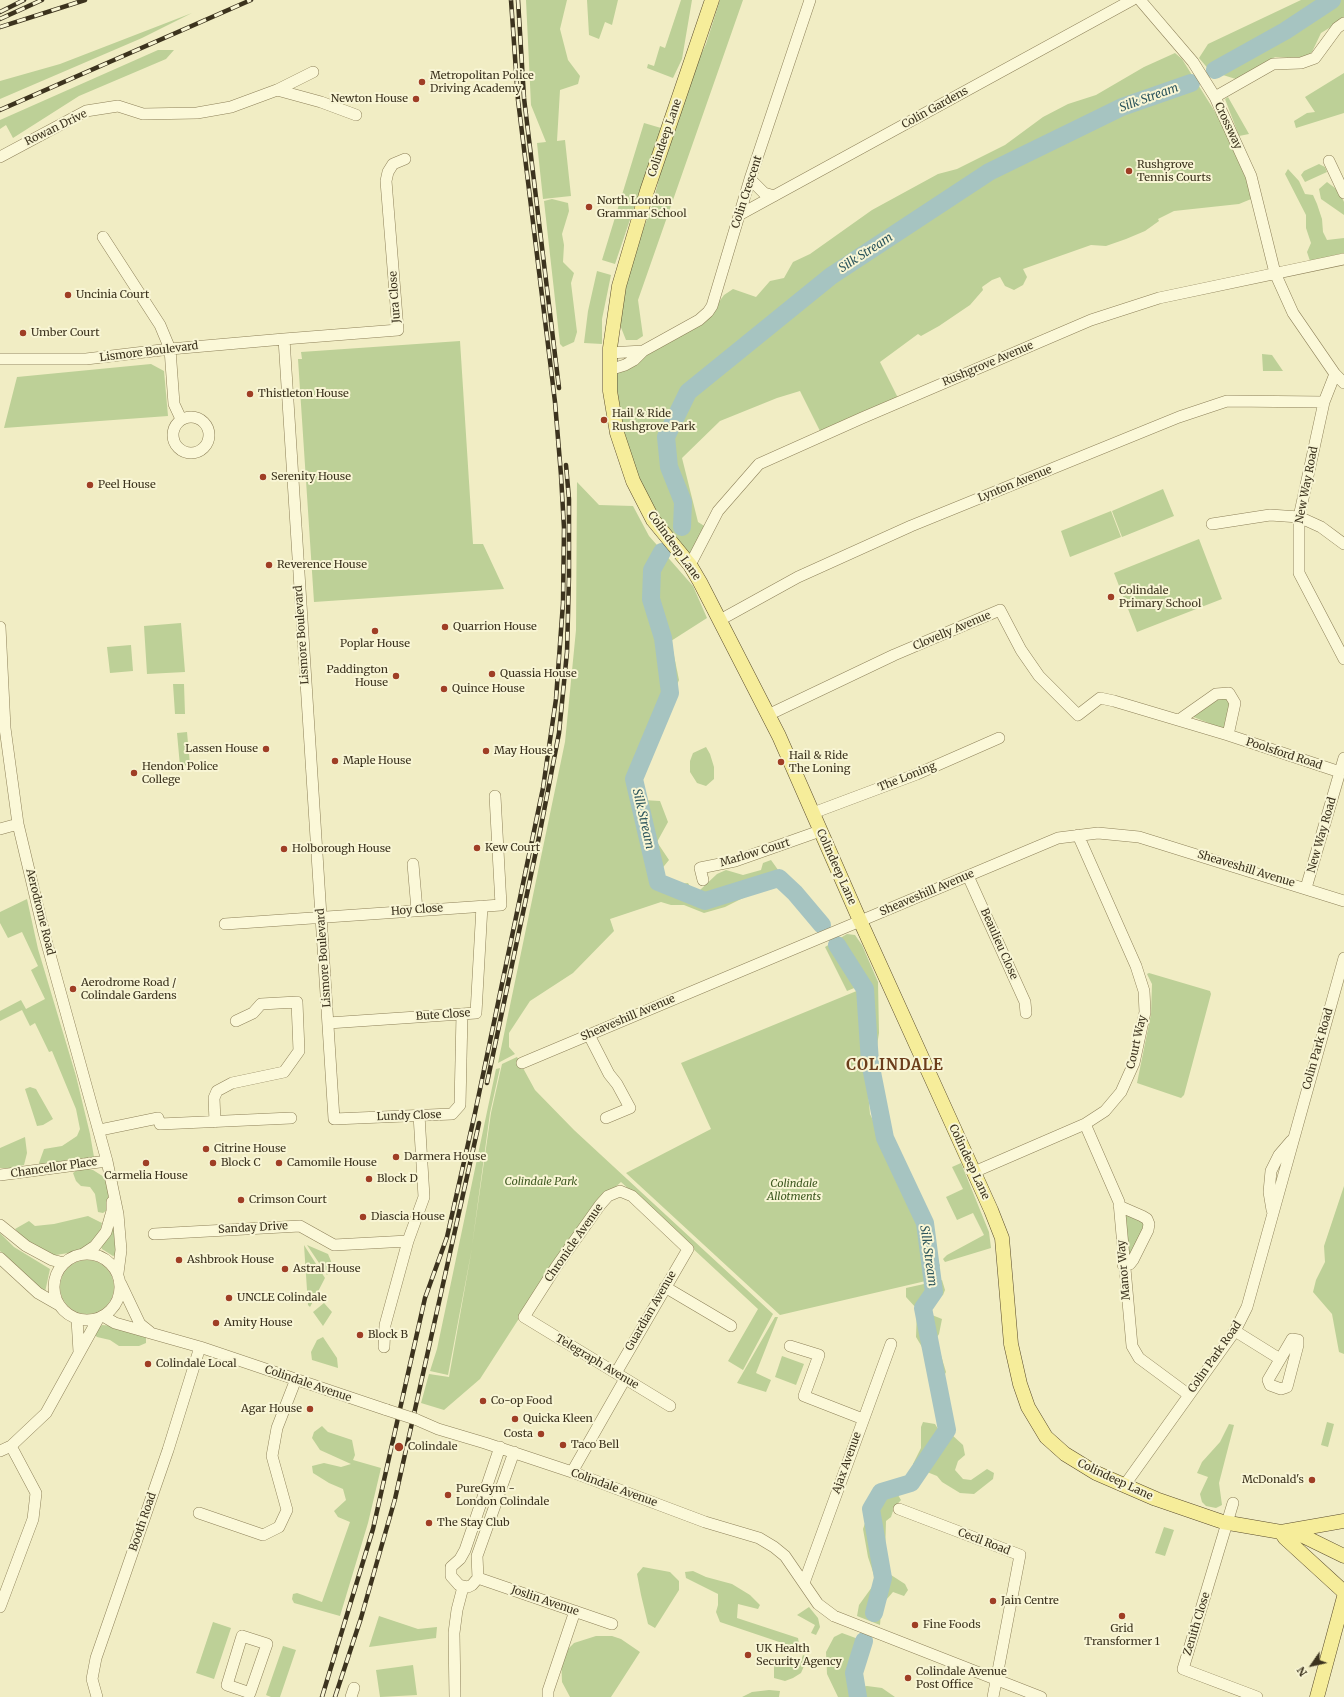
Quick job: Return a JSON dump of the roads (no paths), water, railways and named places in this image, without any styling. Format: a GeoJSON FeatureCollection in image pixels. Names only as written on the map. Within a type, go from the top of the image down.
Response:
{"type":"FeatureCollection","features":[{"type":"Feature","properties":{"kind":"main road","name":"Colindeep Lane"},"geometry":{"type":"LineString","coordinates":[[690,63],[704,0]]}},
{"type":"Feature","properties":{"kind":"main road","name":"Colindeep Lane"},"geometry":{"type":"LineString","coordinates":[[712,0],[622,272],[614,315],[609,353],[611,406],[617,434],[633,481],[653,520],[690,565],[720,620],[768,716],[974,1172],[1002,1238],[1011,1344],[1020,1384],[1028,1407],[1046,1437],[1065,1454],[1096,1473],[1124,1486],[1187,1511],[1228,1523],[1281,1532],[1344,1521]]}},
{"type":"Feature","properties":{"kind":"main road"},"geometry":{"type":"LineString","coordinates":[[1295,1530],[1299,1534],[1344,1556]]}},
{"type":"Feature","properties":{"kind":"main road"},"geometry":{"type":"LineString","coordinates":[[1281,1532],[1288,1541],[1344,1592]]}},
{"type":"Feature","properties":{"kind":"main road"},"geometry":{"type":"LineString","coordinates":[[1317,1697],[1344,1597]]}},
{"type":"Feature","properties":{"kind":"street","name":"Colin Crescent"},"geometry":{"type":"LineString","coordinates":[[609,370],[625,365],[634,360],[643,350],[699,320],[712,306],[750,179],[810,0]]}},
{"type":"Feature","properties":{"kind":"street","name":"Colin Gardens"},"geometry":{"type":"LineString","coordinates":[[739,215],[1132,0]]}},
{"type":"Feature","properties":{"kind":"street","name":"Crossway"},"geometry":{"type":"LineString","coordinates":[[1140,0],[1192,62],[1214,94],[1252,176],[1275,273],[1293,313],[1335,374],[1344,383]]}},
{"type":"Feature","properties":{"kind":"street"},"geometry":{"type":"LineString","coordinates":[[1214,94],[1274,64],[1302,63],[1315,58],[1337,28],[1344,23]]}},
{"type":"Feature","properties":{"kind":"street","name":"Rowan Drive"},"geometry":{"type":"LineString","coordinates":[[0,157],[86,111],[118,106],[143,114],[197,113],[231,107],[277,90],[313,72]]}},
{"type":"Feature","properties":{"kind":"street"},"geometry":{"type":"LineString","coordinates":[[277,90],[320,102],[356,115]]}},
{"type":"Feature","properties":{"kind":"street","name":"Jura Close"},"geometry":{"type":"LineString","coordinates":[[284,339],[398,330],[386,181],[388,172],[393,164],[404,159]]}},
{"type":"Feature","properties":{"kind":"street"},"geometry":{"type":"LineString","coordinates":[[1329,161],[1344,193]]}},
{"type":"Feature","properties":{"kind":"street"},"geometry":{"type":"LineString","coordinates":[[750,179],[764,193],[774,196]]}},
{"type":"Feature","properties":{"kind":"street"},"geometry":{"type":"LineString","coordinates":[[103,237],[160,326],[170,349],[174,404],[181,419]]}},
{"type":"Feature","properties":{"kind":"street","name":"Rushgrove Avenue"},"geometry":{"type":"LineString","coordinates":[[690,565],[718,511],[759,464],[1091,320],[1159,298],[1344,259]]}},
{"type":"Feature","properties":{"kind":"street","name":"Lismore Boulevard"},"geometry":{"type":"LineString","coordinates":[[0,359],[86,360],[170,349],[284,339],[334,1119]]}},
{"type":"Feature","properties":{"kind":"street","name":"Colin Crescent"},"geometry":{"type":"LineString","coordinates":[[609,353],[643,350]]}},
{"type":"Feature","properties":{"kind":"street","name":"New Way Road"},"geometry":{"type":"LineString","coordinates":[[1335,374],[1324,402],[1299,516],[1299,573],[1344,659]]}},
{"type":"Feature","properties":{"kind":"street","name":"Lynton Avenue"},"geometry":{"type":"LineString","coordinates":[[720,620],[798,577],[911,526],[1179,417],[1227,401],[1324,402]]}},
{"type":"Feature","properties":{"kind":"street"},"geometry":{"type":"LineString","coordinates":[[1212,524],[1270,515],[1299,516],[1321,527],[1344,544]]}},
{"type":"Feature","properties":{"kind":"street","name":"Clovelly Avenue"},"geometry":{"type":"LineString","coordinates":[[768,716],[894,655],[1000,610],[1021,650],[1039,676],[1078,715],[1100,698],[1114,701]]}},
{"type":"Feature","properties":{"kind":"street","name":"Aerodrome Road"},"geometry":{"type":"LineString","coordinates":[[0,627],[5,728],[18,824],[44,933],[100,1130],[107,1161],[112,1191],[118,1214],[120,1278]]}},
{"type":"Feature","properties":{"kind":"street"},"geometry":{"type":"LineString","coordinates":[[1179,720],[1216,694],[1229,693],[1234,703],[1228,735]]}},
{"type":"Feature","properties":{"kind":"street","name":"Poolsford Road"},"geometry":{"type":"LineString","coordinates":[[1114,701],[1228,735],[1340,772]]}},
{"type":"Feature","properties":{"kind":"street","name":"The Loning"},"geometry":{"type":"LineString","coordinates":[[813,813],[917,774],[999,738]]}},
{"type":"Feature","properties":{"kind":"street","name":"New Way Road"},"geometry":{"type":"LineString","coordinates":[[1306,888],[1344,758]]}},
{"type":"Feature","properties":{"kind":"street","name":"Hoy Close"},"geometry":{"type":"LineString","coordinates":[[225,924],[501,904],[495,796]]}},
{"type":"Feature","properties":{"kind":"street"},"geometry":{"type":"LineString","coordinates":[[0,829],[18,824]]}},
{"type":"Feature","properties":{"kind":"street","name":"Marlow Court"},"geometry":{"type":"LineString","coordinates":[[703,880],[700,868],[735,861],[820,831]]}},
{"type":"Feature","properties":{"kind":"street","name":"Sheaveshill Avenue"},"geometry":{"type":"LineString","coordinates":[[522,1063],[1058,838],[1078,834],[1118,833],[1139,837],[1344,901]]}},
{"type":"Feature","properties":{"kind":"street","name":"Court Way"},"geometry":{"type":"LineString","coordinates":[[974,1172],[1085,1124],[1105,1111],[1115,1100],[1127,1081],[1134,1063],[1145,1006],[1144,991],[1136,966],[1078,834]]}},
{"type":"Feature","properties":{"kind":"street"},"geometry":{"type":"LineString","coordinates":[[413,864],[417,910]]}},
{"type":"Feature","properties":{"kind":"street","name":"Beaulieu Close"},"geometry":{"type":"LineString","coordinates":[[968,876],[1025,1002],[1026,1013]]}},
{"type":"Feature","properties":{"kind":"street","name":"Bute Close"},"geometry":{"type":"LineString","coordinates":[[328,1023],[476,1013],[482,906]]}},
{"type":"Feature","properties":{"kind":"street","name":"Colin Park Road"},"geometry":{"type":"LineString","coordinates":[[1124,1486],[1235,1331],[1247,1308],[1255,1284],[1292,1139],[1344,958]]}},
{"type":"Feature","properties":{"kind":"street"},"geometry":{"type":"LineString","coordinates":[[215,1122],[214,1098],[217,1090],[232,1083],[284,1072],[299,1050],[297,1002],[261,1004],[253,1013],[236,1020]]}},
{"type":"Feature","properties":{"kind":"street","name":"Lundy Close"},"geometry":{"type":"LineString","coordinates":[[334,1119],[452,1114],[460,1105],[462,1014]]}},
{"type":"Feature","properties":{"kind":"street"},"geometry":{"type":"LineString","coordinates":[[589,1035],[609,1074],[617,1084],[630,1108],[606,1118]]}},
{"type":"Feature","properties":{"kind":"street"},"geometry":{"type":"LineString","coordinates":[[384,1348],[385,1325],[408,1242],[424,1197],[419,1115]]}},
{"type":"Feature","properties":{"kind":"street"},"geometry":{"type":"LineString","coordinates":[[100,1130],[158,1118],[160,1124],[290,1118]]}},
{"type":"Feature","properties":{"kind":"street","name":"Manor Way"},"geometry":{"type":"LineString","coordinates":[[1085,1124],[1119,1206],[1123,1265],[1132,1340],[1135,1352],[1139,1358],[1189,1395]]}},
{"type":"Feature","properties":{"kind":"street","name":"Chancellor Place"},"geometry":{"type":"LineString","coordinates":[[0,1175],[107,1161]]}},
{"type":"Feature","properties":{"kind":"street","name":"Aerodrome Road"},"geometry":{"type":"LineString","coordinates":[[83,1254],[95,1246],[106,1232],[112,1211],[112,1191]]}},
{"type":"Feature","properties":{"kind":"street","name":"Chronicle Avenue"},"geometry":{"type":"LineString","coordinates":[[524,1318],[556,1267],[608,1196],[620,1191],[632,1196],[688,1249]]}},
{"type":"Feature","properties":{"kind":"street"},"geometry":{"type":"LineString","coordinates":[[1119,1206],[1147,1219],[1149,1224],[1148,1230],[1133,1260],[1130,1264],[1123,1265]]}},
{"type":"Feature","properties":{"kind":"street"},"geometry":{"type":"LineString","coordinates":[[0,1225],[26,1246],[52,1260],[64,1263]]}},
{"type":"Feature","properties":{"kind":"street","name":"Sanday Drive"},"geometry":{"type":"LineString","coordinates":[[154,1234],[300,1226],[334,1245],[408,1242]]}},
{"type":"Feature","properties":{"kind":"street","name":"Guardian Avenue"},"geometry":{"type":"LineString","coordinates":[[572,1472],[665,1287],[688,1249]]}},
{"type":"Feature","properties":{"kind":"street"},"geometry":{"type":"LineString","coordinates":[[0,1451],[11,1446],[46,1413],[64,1384],[79,1352],[101,1317],[113,1307],[120,1295],[120,1278],[112,1264],[104,1258],[83,1254],[72,1257],[64,1263],[58,1271],[54,1283],[54,1293],[58,1305]]}},
{"type":"Feature","properties":{"kind":"street"},"geometry":{"type":"LineString","coordinates":[[0,1258],[38,1293],[58,1305],[67,1314],[77,1319],[88,1321],[101,1317]]}},
{"type":"Feature","properties":{"kind":"street","name":"Colindale Avenue"},"geometry":{"type":"LineString","coordinates":[[120,1278],[140,1324],[154,1335]]}},
{"type":"Feature","properties":{"kind":"street"},"geometry":{"type":"LineString","coordinates":[[665,1287],[731,1326]]}},
{"type":"Feature","properties":{"kind":"street","name":"Colindale Avenue"},"geometry":{"type":"LineString","coordinates":[[101,1317],[154,1335],[200,1347],[471,1440],[500,1447],[572,1472],[705,1522],[759,1538],[786,1556],[818,1604],[834,1616],[1041,1697]]}},
{"type":"Feature","properties":{"kind":"street","name":"Telegraph Avenue"},"geometry":{"type":"LineString","coordinates":[[524,1318],[670,1406]]}},
{"type":"Feature","properties":{"kind":"street"},"geometry":{"type":"LineString","coordinates":[[77,1319],[79,1352]]}},
{"type":"Feature","properties":{"kind":"street"},"geometry":{"type":"LineString","coordinates":[[1235,1331],[1280,1359]]}},
{"type":"Feature","properties":{"kind":"street","name":"Ajax Avenue"},"geometry":{"type":"LineString","coordinates":[[804,1583],[891,1344]]}},
{"type":"Feature","properties":{"kind":"street"},"geometry":{"type":"LineString","coordinates":[[790,1346],[819,1355],[804,1396],[863,1419]]}},
{"type":"Feature","properties":{"kind":"street","name":"Booth Road"},"geometry":{"type":"LineString","coordinates":[[97,1697],[92,1679],[96,1658],[165,1458],[200,1347]]}},
{"type":"Feature","properties":{"kind":"street"},"geometry":{"type":"LineString","coordinates":[[199,1513],[263,1535],[279,1527],[287,1510],[272,1456],[277,1428],[296,1379]]}},
{"type":"Feature","properties":{"kind":"street"},"geometry":{"type":"LineString","coordinates":[[0,1607],[33,1519],[36,1493],[11,1446]]}},
{"type":"Feature","properties":{"kind":"street"},"geometry":{"type":"LineString","coordinates":[[500,1447],[465,1550],[460,1559],[451,1567],[451,1576],[455,1583],[463,1587],[472,1585],[478,1578],[479,1573],[477,1556],[514,1452]]}},
{"type":"Feature","properties":{"kind":"street","name":"Zenith Close"},"geometry":{"type":"LineString","coordinates":[[1233,1503],[1183,1669],[1257,1697]]}},
{"type":"Feature","properties":{"kind":"street","name":"Cecil Road"},"geometry":{"type":"LineString","coordinates":[[898,1509],[1020,1555],[996,1679]]}},
{"type":"Feature","properties":{"kind":"street"},"geometry":{"type":"LineString","coordinates":[[460,1559],[469,1559],[477,1564]]}},
{"type":"Feature","properties":{"kind":"street","name":"Joslin Avenue"},"geometry":{"type":"LineString","coordinates":[[478,1578],[612,1624]]}},
{"type":"Feature","properties":{"kind":"street"},"geometry":{"type":"LineString","coordinates":[[455,1697],[454,1633],[457,1610],[463,1587]]}},
{"type":"Feature","properties":{"kind":"street"},"geometry":{"type":"LineString","coordinates":[[548,1697],[548,1691],[575,1611]]}},
{"type":"Feature","properties":{"kind":"street"},"geometry":{"type":"LineString","coordinates":[[242,1636],[267,1644],[250,1693],[235,1693],[226,1685],[242,1636]]}},
{"type":"Feature","properties":{"kind":"street"},"geometry":{"type":"LineString","coordinates":[[993,1697],[996,1679]]}},
{"type":"Feature","properties":{"kind":"waterway","name":"Silk Stream"},"geometry":{"type":"LineString","coordinates":[[1215,70],[1285,31],[1332,0]]}},
{"type":"Feature","properties":{"kind":"waterway","name":"Silk Stream"},"geometry":{"type":"LineString","coordinates":[[682,527],[683,502],[669,467],[666,437],[688,392],[831,276],[989,172],[1122,107],[1191,83]]}},
{"type":"Feature","properties":{"kind":"waterway","name":"Silk Stream"},"geometry":{"type":"LineString","coordinates":[[662,552],[652,570],[651,599],[663,638],[670,693],[634,779],[658,882],[705,901],[779,878],[795,893],[822,925]]}},
{"type":"Feature","properties":{"kind":"waterway","name":"Silk Stream"},"geometry":{"type":"LineString","coordinates":[[837,945],[865,989],[870,1062],[885,1138],[925,1223],[934,1292],[923,1308],[947,1430],[911,1483],[881,1492],[871,1509],[883,1578],[874,1613]]}},
{"type":"Feature","properties":{"kind":"waterway","name":"Silk Stream"},"geometry":{"type":"LineString","coordinates":[[858,1697],[854,1673],[864,1641]]}},
{"type":"Feature","properties":{"kind":"railway"},"geometry":{"type":"LineString","coordinates":[[0,12],[24,0]]}},
{"type":"Feature","properties":{"kind":"railway"},"geometry":{"type":"LineString","coordinates":[[0,19],[42,0]]}},
{"type":"Feature","properties":{"kind":"railway"},"geometry":{"type":"LineString","coordinates":[[0,27],[85,0]]}},
{"type":"Feature","properties":{"kind":"railway"},"geometry":{"type":"LineString","coordinates":[[0,110],[251,0]]}},
{"type":"Feature","properties":{"kind":"railway"},"geometry":{"type":"LineString","coordinates":[[322,1697],[373,1529],[425,1298],[447,1237],[475,1113],[543,788],[556,699],[563,603],[564,528],[561,475],[555,402],[518,100],[511,0]]}},
{"type":"Feature","properties":{"kind":"railway"},"geometry":{"type":"LineString","coordinates":[[518,0],[524,98],[559,388]]}},
{"type":"Feature","properties":{"kind":"railway"},"geometry":{"type":"LineString","coordinates":[[487,1083],[539,837],[559,733],[567,652],[569,576],[569,499],[566,465]]}},
{"type":"Feature","properties":{"kind":"railway"},"geometry":{"type":"LineString","coordinates":[[335,1697],[361,1618],[395,1499],[479,1123]]}},
{"type":"Feature","properties":{"kind":"place","name":"Metropolitan Police Driving Academy"},"geometry":{"type":"Point","coordinates":[422,82]}},
{"type":"Feature","properties":{"kind":"place","name":"Newton House"},"geometry":{"type":"Point","coordinates":[416,99]}},
{"type":"Feature","properties":{"kind":"place","name":"Rushgrove Tennis Courts"},"geometry":{"type":"Point","coordinates":[1129,171]}},
{"type":"Feature","properties":{"kind":"place","name":"North London Grammar School"},"geometry":{"type":"Point","coordinates":[589,207]}},
{"type":"Feature","properties":{"kind":"place","name":"Uncinia Court"},"geometry":{"type":"Point","coordinates":[68,295]}},
{"type":"Feature","properties":{"kind":"place","name":"Umber Court"},"geometry":{"type":"Point","coordinates":[23,333]}},
{"type":"Feature","properties":{"kind":"place","name":"Thistleton House"},"geometry":{"type":"Point","coordinates":[250,394]}},
{"type":"Feature","properties":{"kind":"place","name":"Hail & Ride Rushgrove Park"},"geometry":{"type":"Point","coordinates":[604,420]}},
{"type":"Feature","properties":{"kind":"place","name":"Serenity House"},"geometry":{"type":"Point","coordinates":[263,477]}},
{"type":"Feature","properties":{"kind":"place","name":"Peel House"},"geometry":{"type":"Point","coordinates":[90,485]}},
{"type":"Feature","properties":{"kind":"place","name":"Reverence House"},"geometry":{"type":"Point","coordinates":[269,565]}},
{"type":"Feature","properties":{"kind":"place","name":"Colindale Primary School"},"geometry":{"type":"Point","coordinates":[1111,597]}},
{"type":"Feature","properties":{"kind":"place","name":"Quarrion House"},"geometry":{"type":"Point","coordinates":[445,627]}},
{"type":"Feature","properties":{"kind":"place","name":"Poplar House"},"geometry":{"type":"Point","coordinates":[375,631]}},
{"type":"Feature","properties":{"kind":"place","name":"Quassia House"},"geometry":{"type":"Point","coordinates":[492,674]}},
{"type":"Feature","properties":{"kind":"place","name":"Paddington House"},"geometry":{"type":"Point","coordinates":[396,676]}},
{"type":"Feature","properties":{"kind":"place","name":"Quince House"},"geometry":{"type":"Point","coordinates":[444,689]}},
{"type":"Feature","properties":{"kind":"place","name":"Lassen House"},"geometry":{"type":"Point","coordinates":[266,749]}},
{"type":"Feature","properties":{"kind":"place","name":"May House"},"geometry":{"type":"Point","coordinates":[486,751]}},
{"type":"Feature","properties":{"kind":"place","name":"Maple House"},"geometry":{"type":"Point","coordinates":[335,761]}},
{"type":"Feature","properties":{"kind":"place","name":"Hail & Ride The Loning"},"geometry":{"type":"Point","coordinates":[781,762]}},
{"type":"Feature","properties":{"kind":"place","name":"Hendon Police College"},"geometry":{"type":"Point","coordinates":[134,773]}},
{"type":"Feature","properties":{"kind":"place","name":"Kew Court"},"geometry":{"type":"Point","coordinates":[477,848]}},
{"type":"Feature","properties":{"kind":"place","name":"Holborough House"},"geometry":{"type":"Point","coordinates":[284,849]}},
{"type":"Feature","properties":{"kind":"place","name":"Aerodrome Road / Colindale Gardens"},"geometry":{"type":"Point","coordinates":[73,989]}},
{"type":"Feature","properties":{"kind":"place","name":"Citrine House"},"geometry":{"type":"Point","coordinates":[206,1149]}},
{"type":"Feature","properties":{"kind":"place","name":"Darmera House"},"geometry":{"type":"Point","coordinates":[396,1157]}},
{"type":"Feature","properties":{"kind":"place","name":"Carmelia House"},"geometry":{"type":"Point","coordinates":[146,1163]}},
{"type":"Feature","properties":{"kind":"place","name":"Block C"},"geometry":{"type":"Point","coordinates":[213,1163]}},
{"type":"Feature","properties":{"kind":"place","name":"Camomile House"},"geometry":{"type":"Point","coordinates":[279,1163]}},
{"type":"Feature","properties":{"kind":"place","name":"Block D"},"geometry":{"type":"Point","coordinates":[369,1179]}},
{"type":"Feature","properties":{"kind":"place","name":"Crimson Court"},"geometry":{"type":"Point","coordinates":[241,1200]}},
{"type":"Feature","properties":{"kind":"place","name":"Diascia House"},"geometry":{"type":"Point","coordinates":[363,1217]}},
{"type":"Feature","properties":{"kind":"place","name":"Ashbrook House"},"geometry":{"type":"Point","coordinates":[179,1260]}},
{"type":"Feature","properties":{"kind":"place","name":"Astral House"},"geometry":{"type":"Point","coordinates":[285,1269]}},
{"type":"Feature","properties":{"kind":"place","name":"UNCLE Colindale"},"geometry":{"type":"Point","coordinates":[229,1298]}},
{"type":"Feature","properties":{"kind":"place","name":"Amity House"},"geometry":{"type":"Point","coordinates":[216,1323]}},
{"type":"Feature","properties":{"kind":"place","name":"Block B"},"geometry":{"type":"Point","coordinates":[360,1335]}},
{"type":"Feature","properties":{"kind":"place","name":"Colindale Local"},"geometry":{"type":"Point","coordinates":[148,1364]}},
{"type":"Feature","properties":{"kind":"place","name":"Co-op Food"},"geometry":{"type":"Point","coordinates":[483,1401]}},
{"type":"Feature","properties":{"kind":"place","name":"Agar House"},"geometry":{"type":"Point","coordinates":[310,1409]}},
{"type":"Feature","properties":{"kind":"place","name":"Quicka Kleen"},"geometry":{"type":"Point","coordinates":[515,1419]}},
{"type":"Feature","properties":{"kind":"place","name":"Costa"},"geometry":{"type":"Point","coordinates":[541,1434]}},
{"type":"Feature","properties":{"kind":"place","name":"Taco Bell"},"geometry":{"type":"Point","coordinates":[563,1445]}},
{"type":"Feature","properties":{"kind":"place","name":"Colindale"},"geometry":{"type":"Point","coordinates":[399,1447]}},
{"type":"Feature","properties":{"kind":"place","name":"McDonald's"},"geometry":{"type":"Point","coordinates":[1312,1480]}},
{"type":"Feature","properties":{"kind":"place","name":"PureGym - London Colindale"},"geometry":{"type":"Point","coordinates":[448,1495]}},
{"type":"Feature","properties":{"kind":"place","name":"The Stay Club"},"geometry":{"type":"Point","coordinates":[429,1523]}},
{"type":"Feature","properties":{"kind":"place","name":"Jain Centre"},"geometry":{"type":"Point","coordinates":[993,1601]}},
{"type":"Feature","properties":{"kind":"place","name":"Grid Transformer 1"},"geometry":{"type":"Point","coordinates":[1122,1616]}},
{"type":"Feature","properties":{"kind":"place","name":"Fine Foods"},"geometry":{"type":"Point","coordinates":[915,1625]}},
{"type":"Feature","properties":{"kind":"place","name":"UK Health Security Agency"},"geometry":{"type":"Point","coordinates":[748,1655]}},
{"type":"Feature","properties":{"kind":"place","name":"Colindale Avenue Post Office"},"geometry":{"type":"Point","coordinates":[908,1678]}},
{"type":"Feature","properties":{"kind":"district","name":"COLINDALE"},"geometry":{"type":"Point","coordinates":[895,1066]}},
{"type":"Feature","properties":{"kind":"park label","name":"Colindale Park"},"geometry":{"type":"Point","coordinates":[541,1182]}},
{"type":"Feature","properties":{"kind":"park label","name":"Colindale Allotments"},"geometry":{"type":"Point","coordinates":[794,1190]}}]}
